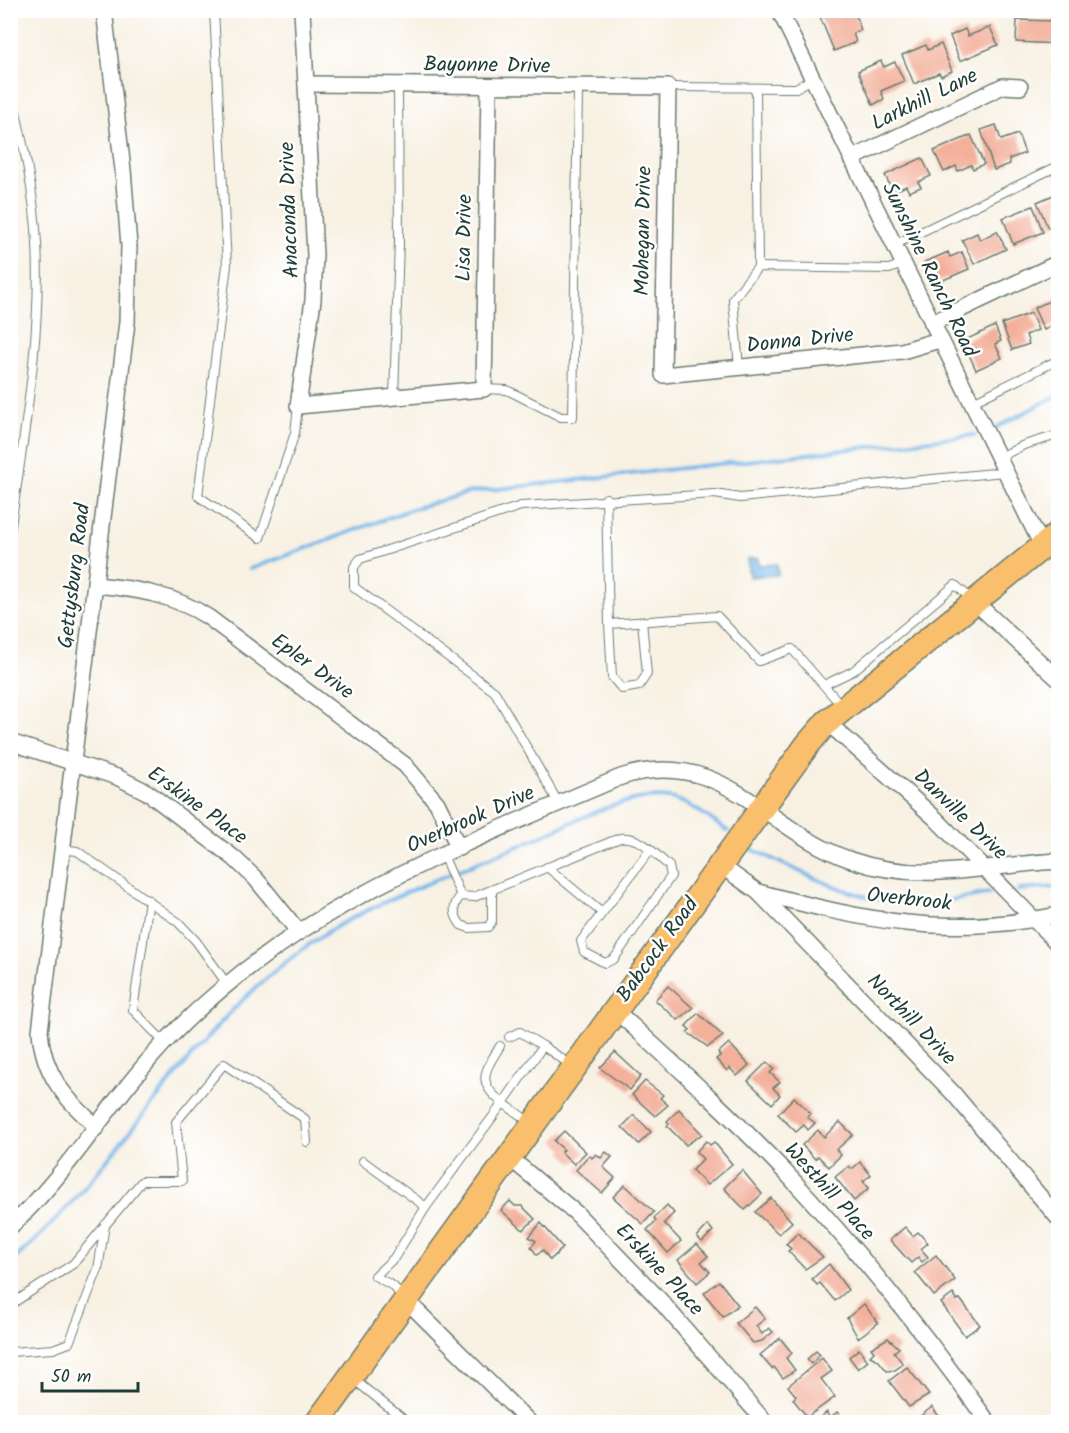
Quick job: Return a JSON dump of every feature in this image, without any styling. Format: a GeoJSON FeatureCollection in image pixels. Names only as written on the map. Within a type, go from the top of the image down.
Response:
{"type":"FeatureCollection","features":[{"type":"Feature","properties":{"kind":"main road","name":"Babcock Road"},"geometry":{"type":"LineString","coordinates":[[318,1422],[808,744],[835,715],[1051,541]]}},
{"type":"Feature","properties":{"kind":"street","name":"Gettysburg Road"},"geometry":{"type":"LineString","coordinates":[[96,1127],[57,1087],[47,1068],[41,1048],[40,1031],[127,322],[129,246],[123,170],[104,10]]}},
{"type":"Feature","properties":{"kind":"street","name":"Anaconda Drive"},"geometry":{"type":"LineString","coordinates":[[298,406],[313,300],[315,255],[302,10]]}},
{"type":"Feature","properties":{"kind":"street","name":"Sunshine Ranch Road"},"geometry":{"type":"LineString","coordinates":[[779,10],[1004,472],[1051,541]]}},
{"type":"Feature","properties":{"kind":"street","name":"Bayonne Drive"},"geometry":{"type":"LineString","coordinates":[[306,84],[578,89],[668,87]]}},
{"type":"Feature","properties":{"kind":"street","name":"Larkhill Lane"},"geometry":{"type":"LineString","coordinates":[[851,159],[1003,86],[1020,87]]}},
{"type":"Feature","properties":{"kind":"street","name":"Lisa Drive"},"geometry":{"type":"LineString","coordinates":[[484,389],[489,87]]}},
{"type":"Feature","properties":{"kind":"street","name":"Mohegan Drive"},"geometry":{"type":"LineString","coordinates":[[663,375],[668,87]]}},
{"type":"Feature","properties":{"kind":"street"},"geometry":{"type":"LineString","coordinates":[[932,323],[1059,263]]}},
{"type":"Feature","properties":{"kind":"street","name":"Donna Drive"},"geometry":{"type":"LineString","coordinates":[[663,375],[902,351],[939,340]]}},
{"type":"Feature","properties":{"kind":"street"},"geometry":{"type":"LineString","coordinates":[[298,406],[484,389]]}},
{"type":"Feature","properties":{"kind":"street","name":"Epler Drive"},"geometry":{"type":"LineString","coordinates":[[96,585],[161,594],[188,604],[208,616],[405,765],[437,804],[459,848]]}},
{"type":"Feature","properties":{"kind":"street"},"geometry":{"type":"LineString","coordinates":[[976,603],[1059,679]]}},
{"type":"Feature","properties":{"kind":"street","name":"Danville Drive"},"geometry":{"type":"LineString","coordinates":[[835,715],[1059,944]]}},
{"type":"Feature","properties":{"kind":"street","name":"Erskine Place"},"geometry":{"type":"LineString","coordinates":[[10,742],[117,777],[147,792],[242,865],[298,931]]}},
{"type":"Feature","properties":{"kind":"street","name":"Overbrook Drive"},"geometry":{"type":"LineString","coordinates":[[10,1227],[59,1177],[96,1127],[165,1043],[227,984],[298,931],[373,886],[445,861],[459,848],[634,773],[675,770],[698,774],[719,782],[816,844],[852,860],[929,874],[1059,861]]}},
{"type":"Feature","properties":{"kind":"street","name":"Northill Drive"},"geometry":{"type":"LineString","coordinates":[[720,865],[758,892],[953,1094],[1059,1218]]}},
{"type":"Feature","properties":{"kind":"street","name":"Overbrook"},"geometry":{"type":"LineString","coordinates":[[758,892],[866,918],[928,927],[1036,920],[1059,915]]}},
{"type":"Feature","properties":{"kind":"street","name":"Westhill Place"},"geometry":{"type":"LineString","coordinates":[[615,1010],[730,1117],[786,1174],[898,1303],[945,1362],[988,1422]]}},
{"type":"Feature","properties":{"kind":"street","name":"Erskine Place"},"geometry":{"type":"LineString","coordinates":[[510,1158],[576,1214],[650,1290],[765,1422]]}},
{"type":"Feature","properties":{"kind":"street"},"geometry":{"type":"LineString","coordinates":[[407,1301],[529,1422]]}},
{"type":"Feature","properties":{"kind":"lane"},"geometry":{"type":"LineString","coordinates":[[214,10],[227,265],[198,496],[260,538],[295,433],[298,406]]}},
{"type":"Feature","properties":{"kind":"lane"},"geometry":{"type":"LineString","coordinates":[[668,87],[796,88],[812,79]]}},
{"type":"Feature","properties":{"kind":"lane"},"geometry":{"type":"LineString","coordinates":[[10,86],[33,201],[37,255],[34,339],[10,533]]}},
{"type":"Feature","properties":{"kind":"lane"},"geometry":{"type":"LineString","coordinates":[[394,398],[399,241],[398,86]]}},
{"type":"Feature","properties":{"kind":"lane"},"geometry":{"type":"LineString","coordinates":[[484,389],[507,390],[561,417],[573,417],[578,89]]}},
{"type":"Feature","properties":{"kind":"lane"},"geometry":{"type":"LineString","coordinates":[[739,368],[733,299],[758,267],[756,89]]}},
{"type":"Feature","properties":{"kind":"lane"},"geometry":{"type":"LineString","coordinates":[[894,245],[1059,166]]}},
{"type":"Feature","properties":{"kind":"lane"},"geometry":{"type":"LineString","coordinates":[[758,267],[889,269],[903,264]]}},
{"type":"Feature","properties":{"kind":"lane"},"geometry":{"type":"LineString","coordinates":[[970,403],[1059,360]]}},
{"type":"Feature","properties":{"kind":"lane"},"geometry":{"type":"LineString","coordinates":[[998,458],[1024,445],[1059,435]]}},
{"type":"Feature","properties":{"kind":"lane"},"geometry":{"type":"LineString","coordinates":[[559,804],[495,692],[354,587],[352,577],[354,567],[360,559],[521,506],[606,498],[715,494],[740,498],[1004,472]]}},
{"type":"Feature","properties":{"kind":"lane"},"geometry":{"type":"LineString","coordinates":[[606,498],[612,677],[622,689],[639,686],[647,674],[642,621]]}},
{"type":"Feature","properties":{"kind":"lane"},"geometry":{"type":"LineString","coordinates":[[824,685],[853,671],[956,585],[976,603]]}},
{"type":"Feature","properties":{"kind":"lane"},"geometry":{"type":"LineString","coordinates":[[609,624],[717,616],[759,661],[792,649],[824,685],[835,715]]}},
{"type":"Feature","properties":{"kind":"lane"},"geometry":{"type":"LineString","coordinates":[[459,893],[474,897],[620,838],[636,838],[669,866],[671,876],[614,959],[605,963],[584,952],[581,946],[588,928],[650,850]]}},
{"type":"Feature","properties":{"kind":"lane"},"geometry":{"type":"LineString","coordinates":[[62,849],[77,851],[178,922],[196,941],[227,984]]}},
{"type":"Feature","properties":{"kind":"lane"},"geometry":{"type":"LineString","coordinates":[[445,861],[459,893],[454,910],[461,925],[480,929],[488,927],[492,921],[492,891]]}},
{"type":"Feature","properties":{"kind":"lane"},"geometry":{"type":"LineString","coordinates":[[547,867],[601,912]]}},
{"type":"Feature","properties":{"kind":"lane"},"geometry":{"type":"LineString","coordinates":[[148,900],[133,1010],[165,1043]]}},
{"type":"Feature","properties":{"kind":"lane"},"geometry":{"type":"LineString","coordinates":[[509,1037],[520,1032],[574,1068]]}},
{"type":"Feature","properties":{"kind":"lane"},"geometry":{"type":"LineString","coordinates":[[500,1046],[488,1065],[485,1083],[488,1092],[533,1125]]}},
{"type":"Feature","properties":{"kind":"lane"},"geometry":{"type":"LineString","coordinates":[[407,1301],[393,1286],[375,1276],[394,1258],[426,1207],[543,1046]]}},
{"type":"Feature","properties":{"kind":"lane"},"geometry":{"type":"LineString","coordinates":[[10,1305],[73,1264],[142,1181],[182,1181],[176,1122],[224,1064],[305,1119],[307,1142]]}},
{"type":"Feature","properties":{"kind":"lane"},"geometry":{"type":"LineString","coordinates":[[363,1161],[426,1207]]}},
{"type":"Feature","properties":{"kind":"lane"},"geometry":{"type":"LineString","coordinates":[[10,1352],[53,1349],[69,1343],[98,1269],[105,1224]]}},
{"type":"Feature","properties":{"kind":"lane"},"geometry":{"type":"LineString","coordinates":[[351,1377],[407,1422]]}},
{"type":"Feature","properties":{"kind":"water"},"geometry":{"type":"Polygon","coordinates":[[[758,558],[759,565],[777,564],[778,575],[749,577],[747,559],[758,558]]]}},
{"type":"Feature","properties":{"kind":"building"},"geometry":{"type":"Polygon","coordinates":[[[844,10],[847,16],[855,13],[861,30],[853,33],[856,42],[834,51],[818,12],[844,10]]]}},
{"type":"Feature","properties":{"kind":"building"},"geometry":{"type":"Polygon","coordinates":[[[889,10],[904,10],[904,16],[889,16],[889,10]]]}},
{"type":"Feature","properties":{"kind":"building"},"geometry":{"type":"Polygon","coordinates":[[[1017,20],[1058,21],[1058,44],[1016,42],[1017,20]]]}},
{"type":"Feature","properties":{"kind":"building"},"geometry":{"type":"Polygon","coordinates":[[[990,27],[998,45],[960,61],[950,36],[965,29],[968,36],[990,27]]]}},
{"type":"Feature","properties":{"kind":"building"},"geometry":{"type":"Polygon","coordinates":[[[941,44],[952,71],[941,76],[939,73],[914,84],[902,55],[926,45],[928,50],[941,44]]]}},
{"type":"Feature","properties":{"kind":"building"},"geometry":{"type":"Polygon","coordinates":[[[881,61],[884,67],[895,62],[904,81],[881,91],[884,99],[873,105],[858,71],[881,61]]]}},
{"type":"Feature","properties":{"kind":"building"},"geometry":{"type":"Polygon","coordinates":[[[996,125],[1001,140],[1018,134],[1025,153],[1009,159],[1010,164],[994,170],[981,130],[996,125]]]}},
{"type":"Feature","properties":{"kind":"building"},"geometry":{"type":"Polygon","coordinates":[[[971,135],[984,164],[973,169],[971,165],[958,171],[956,166],[944,172],[934,151],[971,135]]]}},
{"type":"Feature","properties":{"kind":"building"},"geometry":{"type":"Polygon","coordinates":[[[922,158],[931,176],[918,182],[921,187],[909,192],[906,186],[893,192],[885,175],[922,158]]]}},
{"type":"Feature","properties":{"kind":"building"},"geometry":{"type":"Polygon","coordinates":[[[1058,193],[1058,224],[1048,228],[1037,202],[1058,193]]]}},
{"type":"Feature","properties":{"kind":"building"},"geometry":{"type":"Polygon","coordinates":[[[1033,206],[1043,232],[1013,244],[1003,218],[1033,206]]]}},
{"type":"Feature","properties":{"kind":"building"},"geometry":{"type":"Polygon","coordinates":[[[997,231],[1006,249],[974,264],[962,240],[977,233],[980,240],[997,231]]]}},
{"type":"Feature","properties":{"kind":"building"},"geometry":{"type":"Polygon","coordinates":[[[948,252],[950,257],[962,252],[969,269],[934,284],[925,262],[948,252]]]}},
{"type":"Feature","properties":{"kind":"building"},"geometry":{"type":"Polygon","coordinates":[[[1058,297],[1058,323],[1044,330],[1034,308],[1058,297]]]}},
{"type":"Feature","properties":{"kind":"building"},"geometry":{"type":"Polygon","coordinates":[[[1031,313],[1038,330],[1026,335],[1029,344],[1012,350],[1002,324],[1031,313]]]}},
{"type":"Feature","properties":{"kind":"building"},"geometry":{"type":"Polygon","coordinates":[[[995,326],[1001,341],[995,344],[1002,358],[976,370],[963,341],[995,326]]]}},
{"type":"Feature","properties":{"kind":"building"},"geometry":{"type":"Polygon","coordinates":[[[668,986],[693,1008],[678,1020],[655,1000],[668,986]]]}},
{"type":"Feature","properties":{"kind":"building"},"geometry":{"type":"Polygon","coordinates":[[[698,1013],[723,1036],[708,1047],[687,1032],[690,1030],[686,1026],[698,1013]]]}},
{"type":"Feature","properties":{"kind":"building"},"geometry":{"type":"Polygon","coordinates":[[[729,1043],[749,1065],[737,1076],[730,1068],[727,1071],[716,1059],[720,1056],[718,1053],[729,1043]]]}},
{"type":"Feature","properties":{"kind":"building"},"geometry":{"type":"Polygon","coordinates":[[[615,1052],[641,1076],[630,1090],[600,1068],[615,1052]]]}},
{"type":"Feature","properties":{"kind":"building"},"geometry":{"type":"Polygon","coordinates":[[[767,1062],[774,1069],[770,1073],[780,1082],[773,1088],[780,1095],[772,1104],[748,1081],[767,1062]]]}},
{"type":"Feature","properties":{"kind":"building"},"geometry":{"type":"Polygon","coordinates":[[[645,1081],[663,1095],[660,1098],[668,1105],[655,1116],[632,1095],[645,1081]]]}},
{"type":"Feature","properties":{"kind":"building"},"geometry":{"type":"Polygon","coordinates":[[[794,1097],[811,1114],[807,1117],[815,1123],[808,1130],[804,1125],[796,1132],[778,1114],[794,1097]]]}},
{"type":"Feature","properties":{"kind":"building"},"geometry":{"type":"Polygon","coordinates":[[[679,1109],[702,1134],[686,1145],[667,1126],[669,1124],[667,1121],[679,1109]]]}},
{"type":"Feature","properties":{"kind":"building"},"geometry":{"type":"Polygon","coordinates":[[[634,1115],[651,1132],[639,1144],[622,1127],[634,1115]]]}},
{"type":"Feature","properties":{"kind":"building"},"geometry":{"type":"Polygon","coordinates":[[[840,1122],[853,1135],[836,1150],[841,1155],[829,1167],[818,1156],[815,1159],[802,1145],[818,1130],[824,1137],[840,1122]]]}},
{"type":"Feature","properties":{"kind":"building"},"geometry":{"type":"Polygon","coordinates":[[[564,1131],[586,1152],[574,1164],[561,1152],[564,1150],[554,1141],[564,1131]]]}},
{"type":"Feature","properties":{"kind":"building"},"geometry":{"type":"Polygon","coordinates":[[[706,1141],[710,1145],[714,1142],[732,1164],[707,1185],[692,1170],[703,1159],[696,1152],[706,1141]]]}},
{"type":"Feature","properties":{"kind":"building"},"geometry":{"type":"Polygon","coordinates":[[[606,1152],[612,1157],[603,1167],[615,1178],[602,1193],[576,1170],[589,1155],[592,1158],[596,1154],[601,1158],[606,1152]]]}},
{"type":"Feature","properties":{"kind":"building"},"geometry":{"type":"Polygon","coordinates":[[[860,1162],[871,1175],[863,1181],[869,1188],[854,1201],[835,1177],[849,1166],[852,1169],[860,1162]]]}},
{"type":"Feature","properties":{"kind":"building"},"geometry":{"type":"Polygon","coordinates":[[[742,1170],[762,1194],[745,1210],[724,1188],[742,1170]]]}},
{"type":"Feature","properties":{"kind":"building"},"geometry":{"type":"Polygon","coordinates":[[[625,1185],[654,1212],[643,1224],[613,1197],[625,1185]]]}},
{"type":"Feature","properties":{"kind":"building"},"geometry":{"type":"Polygon","coordinates":[[[771,1198],[792,1222],[779,1234],[755,1212],[771,1198]]]}},
{"type":"Feature","properties":{"kind":"building"},"geometry":{"type":"Polygon","coordinates":[[[510,1201],[515,1206],[522,1206],[535,1219],[523,1230],[501,1210],[510,1201]]]}},
{"type":"Feature","properties":{"kind":"building"},"geometry":{"type":"Polygon","coordinates":[[[667,1205],[674,1213],[664,1223],[681,1241],[668,1253],[647,1230],[656,1221],[654,1218],[667,1205]]]}},
{"type":"Feature","properties":{"kind":"building"},"geometry":{"type":"Polygon","coordinates":[[[541,1223],[563,1248],[550,1260],[543,1250],[537,1255],[531,1247],[536,1241],[529,1237],[541,1223]]]}},
{"type":"Feature","properties":{"kind":"building"},"geometry":{"type":"Polygon","coordinates":[[[708,1225],[713,1231],[702,1242],[697,1237],[708,1225]]]}},
{"type":"Feature","properties":{"kind":"building"},"geometry":{"type":"Polygon","coordinates":[[[905,1227],[913,1236],[918,1232],[928,1243],[921,1249],[928,1257],[922,1262],[918,1257],[911,1263],[890,1240],[905,1227]]]}},
{"type":"Feature","properties":{"kind":"building"},"geometry":{"type":"Polygon","coordinates":[[[798,1233],[823,1257],[805,1269],[788,1251],[791,1249],[786,1244],[798,1233]]]}},
{"type":"Feature","properties":{"kind":"building"},"geometry":{"type":"Polygon","coordinates":[[[697,1244],[708,1256],[701,1262],[710,1272],[697,1283],[678,1260],[697,1244]]]}},
{"type":"Feature","properties":{"kind":"building"},"geometry":{"type":"Polygon","coordinates":[[[936,1255],[955,1280],[934,1296],[915,1272],[936,1255]]]}},
{"type":"Feature","properties":{"kind":"building"},"geometry":{"type":"Polygon","coordinates":[[[829,1264],[848,1290],[835,1301],[820,1283],[817,1285],[812,1279],[829,1264]]]}},
{"type":"Feature","properties":{"kind":"building"},"geometry":{"type":"Polygon","coordinates":[[[719,1281],[738,1305],[723,1317],[704,1293],[719,1281]]]}},
{"type":"Feature","properties":{"kind":"building"},"geometry":{"type":"Polygon","coordinates":[[[953,1294],[957,1300],[960,1299],[980,1325],[965,1336],[941,1303],[953,1294]]]}},
{"type":"Feature","properties":{"kind":"building"},"geometry":{"type":"Polygon","coordinates":[[[864,1304],[878,1323],[858,1338],[847,1318],[864,1304]]]}},
{"type":"Feature","properties":{"kind":"building"},"geometry":{"type":"Polygon","coordinates":[[[755,1307],[765,1319],[756,1326],[762,1334],[769,1328],[773,1332],[762,1341],[753,1343],[736,1323],[755,1307]]]}},
{"type":"Feature","properties":{"kind":"building"},"geometry":{"type":"Polygon","coordinates":[[[780,1338],[792,1353],[786,1358],[795,1370],[783,1378],[760,1355],[780,1338]]]}},
{"type":"Feature","properties":{"kind":"building"},"geometry":{"type":"Polygon","coordinates":[[[888,1338],[899,1348],[894,1352],[903,1364],[895,1370],[887,1371],[878,1360],[870,1356],[874,1352],[871,1348],[888,1338]]]}},
{"type":"Feature","properties":{"kind":"building"},"geometry":{"type":"Polygon","coordinates":[[[859,1349],[868,1361],[858,1369],[849,1357],[859,1349]]]}},
{"type":"Feature","properties":{"kind":"building"},"geometry":{"type":"Polygon","coordinates":[[[816,1351],[820,1355],[811,1364],[807,1359],[816,1351]]]}},
{"type":"Feature","properties":{"kind":"building"},"geometry":{"type":"Polygon","coordinates":[[[822,1358],[832,1371],[821,1379],[835,1397],[807,1417],[793,1399],[796,1396],[788,1386],[822,1358]]]}},
{"type":"Feature","properties":{"kind":"building"},"geometry":{"type":"Polygon","coordinates":[[[907,1367],[929,1395],[909,1407],[889,1381],[907,1367]]]}},
{"type":"Feature","properties":{"kind":"building"},"geometry":{"type":"Polygon","coordinates":[[[932,1407],[943,1422],[922,1422],[918,1418],[932,1407]]]}},
{"type":"Feature","properties":{"kind":"building"},"geometry":{"type":"Polygon","coordinates":[[[827,1412],[829,1419],[837,1412],[846,1422],[814,1422],[827,1412]]]}},
{"type":"Feature","properties":{"kind":"waterway"},"geometry":{"type":"LineString","coordinates":[[997,427],[1058,395]]}},
{"type":"Feature","properties":{"kind":"waterway"},"geometry":{"type":"LineString","coordinates":[[250,569],[412,509],[471,492],[975,435]]}},
{"type":"Feature","properties":{"kind":"waterway"},"geometry":{"type":"LineString","coordinates":[[10,1263],[68,1206],[198,1048],[237,1005],[295,955],[326,933],[363,912],[410,891],[597,811],[634,800],[652,797],[677,800],[692,807],[728,831]]}},
{"type":"Feature","properties":{"kind":"waterway"},"geometry":{"type":"LineString","coordinates":[[749,848],[830,885],[894,902],[934,903],[989,893]]}},
{"type":"Feature","properties":{"kind":"waterway"},"geometry":{"type":"LineString","coordinates":[[1018,890],[1058,887]]}}]}
